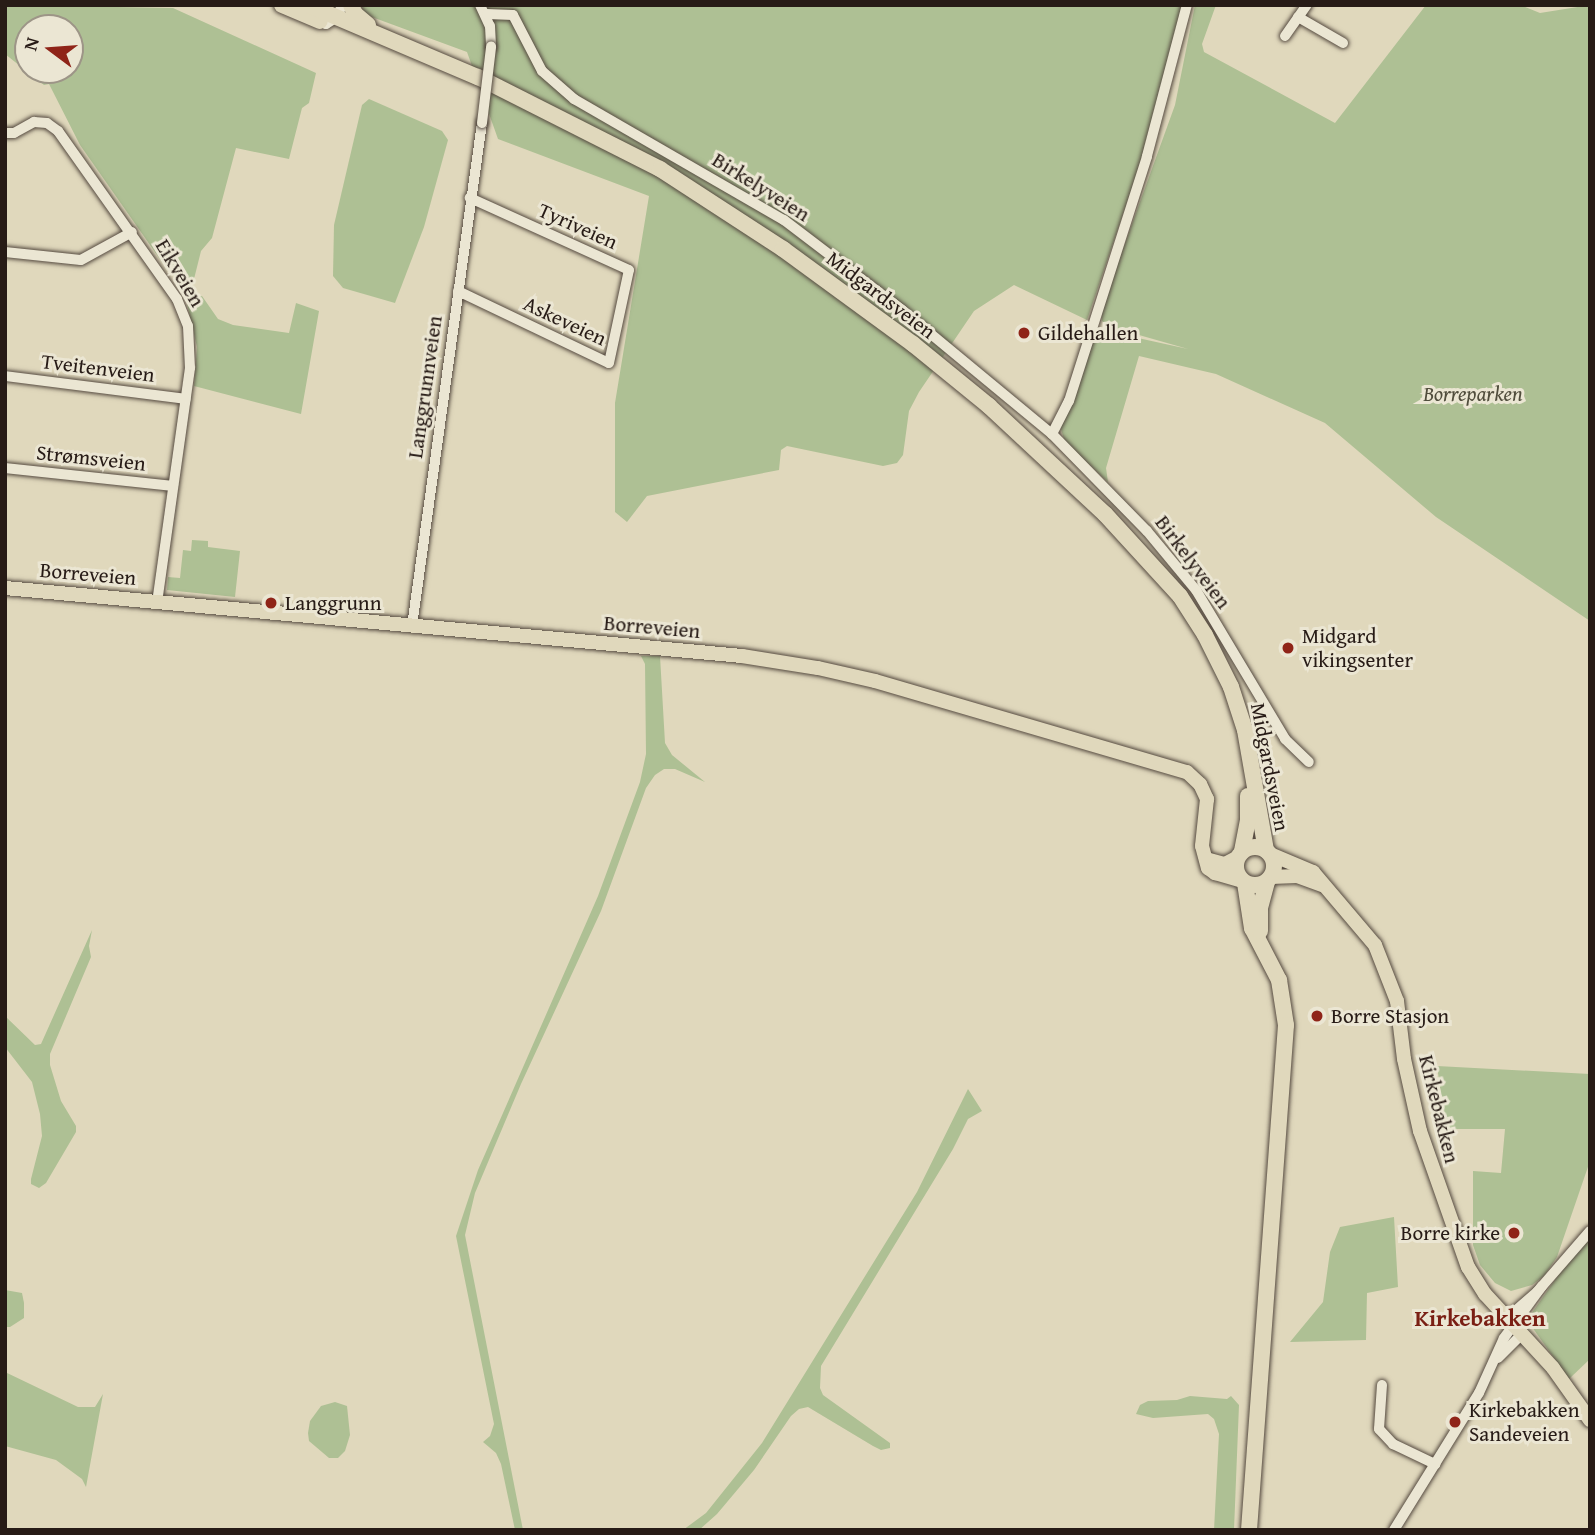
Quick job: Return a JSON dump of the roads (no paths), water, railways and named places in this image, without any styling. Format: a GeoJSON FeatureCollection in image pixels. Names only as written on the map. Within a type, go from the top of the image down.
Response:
{"type":"FeatureCollection","features":[{"type":"Feature","properties":{"kind":"highway","name":"Midgardsveien"},"geometry":{"type":"LineString","coordinates":[[282,5],[331,13],[522,99]]}},
{"type":"Feature","properties":{"kind":"highway","name":"Midgardsveien"},"geometry":{"type":"LineString","coordinates":[[308,5],[478,76],[640,158],[733,215],[913,344],[1058,468],[1120,529],[1168,587],[1215,671],[1242,748],[1249,809],[1240,854]]}},
{"type":"Feature","properties":{"kind":"highway"},"geometry":{"type":"LineString","coordinates":[[351,5],[359,19],[382,35]]}},
{"type":"Feature","properties":{"kind":"highway","name":"Midgardsveien"},"geometry":{"type":"LineString","coordinates":[[1168,587],[1180,596],[1205,635],[1237,704],[1250,751],[1268,852]]}},
{"type":"Feature","properties":{"kind":"highway"},"geometry":{"type":"LineString","coordinates":[[1249,1530],[1286,1025],[1279,980],[1252,928],[1242,881],[1235,869],[1240,854],[1254,847],[1268,852],[1274,865],[1260,908],[1261,944]]}},
{"type":"Feature","properties":{"kind":"highway"},"geometry":{"type":"LineString","coordinates":[[1242,881],[1255,886],[1269,880]]}},
{"type":"Feature","properties":{"kind":"main road","name":"Borreveien"},"geometry":{"type":"LineString","coordinates":[[5,588],[775,661],[875,681],[989,712],[1187,772],[1200,785],[1207,799],[1202,846],[1206,859]]}},
{"type":"Feature","properties":{"kind":"main road","name":"Kirkebakken"},"geometry":{"type":"LineString","coordinates":[[1268,852],[1313,872],[1362,927],[1384,961],[1397,1001],[1411,1097],[1432,1168],[1468,1267],[1485,1294],[1553,1368],[1590,1420]]}},
{"type":"Feature","properties":{"kind":"main road"},"geometry":{"type":"LineString","coordinates":[[1206,859],[1225,864],[1240,854]]}},
{"type":"Feature","properties":{"kind":"main road"},"geometry":{"type":"LineString","coordinates":[[1206,859],[1215,873],[1242,881]]}},
{"type":"Feature","properties":{"kind":"main road"},"geometry":{"type":"LineString","coordinates":[[1269,880],[1297,876],[1330,888]]}},
{"type":"Feature","properties":{"kind":"street"},"geometry":{"type":"LineString","coordinates":[[1052,435],[1069,401],[1147,156],[1187,5]]}},
{"type":"Feature","properties":{"kind":"street"},"geometry":{"type":"LineString","coordinates":[[1284,36],[1307,5]]}},
{"type":"Feature","properties":{"kind":"street","name":"Birkelyveien"},"geometry":{"type":"LineString","coordinates":[[484,10],[513,15],[542,71],[574,99],[784,220],[902,310],[1052,435],[1147,531],[1196,590],[1285,739],[1309,762]]}},
{"type":"Feature","properties":{"kind":"street","name":"Langgrunnveien"},"geometry":{"type":"LineString","coordinates":[[412,626],[491,47],[484,10]]}},
{"type":"Feature","properties":{"kind":"street"},"geometry":{"type":"LineString","coordinates":[[1298,17],[1343,43]]}},
{"type":"Feature","properties":{"kind":"street","name":"Eikveien"},"geometry":{"type":"LineString","coordinates":[[5,133],[14,133],[34,122],[47,123],[58,131],[177,299],[188,326],[190,368],[157,601]]}},
{"type":"Feature","properties":{"kind":"street","name":"Tyriveien"},"geometry":{"type":"LineString","coordinates":[[470,198],[629,270],[620,314]]}},
{"type":"Feature","properties":{"kind":"street"},"geometry":{"type":"LineString","coordinates":[[5,252],[81,260],[132,232]]}},
{"type":"Feature","properties":{"kind":"street","name":"Askeveien"},"geometry":{"type":"LineString","coordinates":[[458,291],[609,363],[620,314]]}},
{"type":"Feature","properties":{"kind":"street","name":"Tveitenveien"},"geometry":{"type":"LineString","coordinates":[[5,376],[186,399]]}},
{"type":"Feature","properties":{"kind":"street","name":"Strømsveien"},"geometry":{"type":"LineString","coordinates":[[5,468],[173,486]]}},
{"type":"Feature","properties":{"kind":"street"},"geometry":{"type":"LineString","coordinates":[[1400,1527],[1496,1360],[1504,1338],[1542,1286],[1590,1231]]}},
{"type":"Feature","properties":{"kind":"street"},"geometry":{"type":"LineString","coordinates":[[1382,1385],[1378,1429],[1393,1444],[1434,1464]]}},
{"type":"Feature","properties":{"kind":"place","name":"Gildehallen"},"geometry":{"type":"Point","coordinates":[1024,333]}},
{"type":"Feature","properties":{"kind":"place","name":"Langgrunn"},"geometry":{"type":"Point","coordinates":[271,603]}},
{"type":"Feature","properties":{"kind":"place","name":"Midgard vikingsenter"},"geometry":{"type":"Point","coordinates":[1288,648]}},
{"type":"Feature","properties":{"kind":"place","name":"Borre Stasjon"},"geometry":{"type":"Point","coordinates":[1317,1016]}},
{"type":"Feature","properties":{"kind":"place","name":"Borre kirke"},"geometry":{"type":"Point","coordinates":[1514,1233]}},
{"type":"Feature","properties":{"kind":"place","name":"Kirkebakken Sandeveien"},"geometry":{"type":"Point","coordinates":[1455,1422]}},
{"type":"Feature","properties":{"kind":"district","name":"Kirkebakken"},"geometry":{"type":"Point","coordinates":[1480,1318]}},
{"type":"Feature","properties":{"kind":"park label","name":"Borreparken"},"geometry":{"type":"Point","coordinates":[1473,394]}}]}
